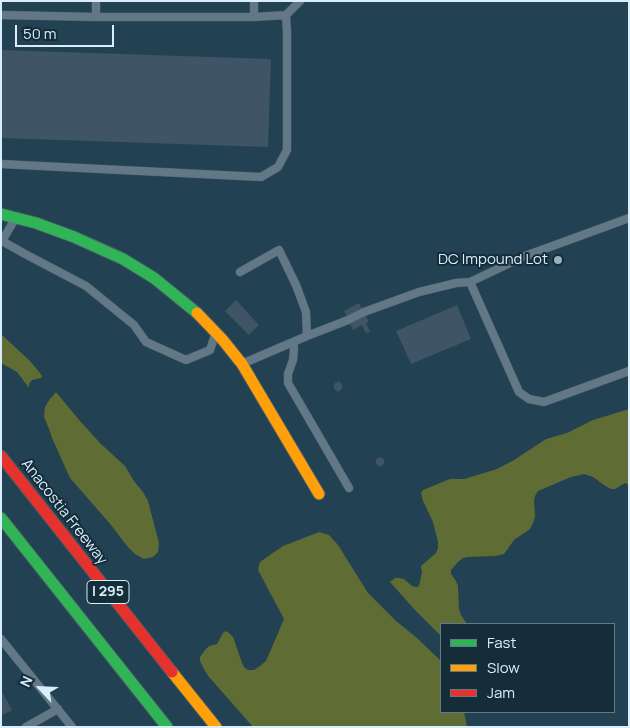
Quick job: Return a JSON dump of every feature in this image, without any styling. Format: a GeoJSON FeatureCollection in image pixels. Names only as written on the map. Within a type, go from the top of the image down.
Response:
{"type":"FeatureCollection","features":[{"type":"Feature","properties":{"kind":"main road"},"geometry":{"type":"LineString","coordinates":[[1,214],[74,237],[98,247],[133,265],[171,291],[197,313],[216,332],[242,364],[319,494]]}},
{"type":"Feature","properties":{"kind":"main road","name":"Anacostia Freeway"},"geometry":{"type":"LineString","coordinates":[[1,456],[216,727]]}},
{"type":"Feature","properties":{"kind":"main road","name":"I 295"},"geometry":{"type":"LineString","coordinates":[[1,518],[167,727]]}},
{"type":"Feature","properties":{"kind":"lane"},"geometry":{"type":"LineString","coordinates":[[96,1],[96,17]]}},
{"type":"Feature","properties":{"kind":"lane"},"geometry":{"type":"LineString","coordinates":[[254,1],[254,17]]}},
{"type":"Feature","properties":{"kind":"lane"},"geometry":{"type":"LineString","coordinates":[[1,15],[96,17],[286,16],[300,1]]}},
{"type":"Feature","properties":{"kind":"lane"},"geometry":{"type":"LineString","coordinates":[[1,164],[261,177],[278,167],[287,150],[286,16]]}},
{"type":"Feature","properties":{"kind":"lane"},"geometry":{"type":"LineString","coordinates":[[16,218],[2,240],[86,286],[134,325],[146,342],[186,360],[210,350],[216,332]]}},
{"type":"Feature","properties":{"kind":"lane"},"geometry":{"type":"LineString","coordinates":[[242,364],[364,312],[419,292],[456,283],[470,282],[525,256],[629,218]]}},
{"type":"Feature","properties":{"kind":"lane"},"geometry":{"type":"LineString","coordinates":[[240,272],[280,250],[306,312],[307,336]]}},
{"type":"Feature","properties":{"kind":"lane"},"geometry":{"type":"LineString","coordinates":[[470,282],[519,392],[529,399],[544,402],[629,370]]}},
{"type":"Feature","properties":{"kind":"lane"},"geometry":{"type":"LineString","coordinates":[[293,342],[293,360],[288,374],[288,382],[349,488]]}},
{"type":"Feature","properties":{"kind":"lane"},"geometry":{"type":"LineString","coordinates":[[1,639],[72,727]]}},
{"type":"Feature","properties":{"kind":"lane"},"geometry":{"type":"LineString","coordinates":[[26,727],[58,709]]}},
{"type":"Feature","properties":{"kind":"green space"},"geometry":{"type":"Polygon","coordinates":[[[1,334],[30,361],[42,376],[32,380],[29,388],[17,372],[1,363],[1,334]]]}},
{"type":"Feature","properties":{"kind":"green space"},"geometry":{"type":"Polygon","coordinates":[[[56,392],[100,443],[125,466],[143,492],[148,501],[159,543],[158,552],[153,557],[144,559],[135,554],[70,478],[44,417],[45,407],[56,392]]]}},
{"type":"Feature","properties":{"kind":"green space"},"geometry":{"type":"Polygon","coordinates":[[[629,409],[629,485],[625,483],[615,489],[611,489],[593,477],[584,474],[571,477],[538,491],[534,501],[535,517],[530,529],[514,540],[504,554],[463,558],[451,570],[451,574],[458,586],[459,609],[466,623],[440,623],[440,635],[390,582],[395,578],[399,578],[404,579],[412,586],[419,586],[422,572],[421,566],[436,553],[438,548],[433,522],[423,501],[421,493],[423,490],[450,479],[464,479],[497,469],[546,439],[567,433],[593,420],[629,409]]]}},
{"type":"Feature","properties":{"kind":"green space"},"geometry":{"type":"Polygon","coordinates":[[[319,532],[329,535],[338,545],[368,593],[440,660],[440,713],[464,713],[467,727],[253,727],[209,677],[200,661],[200,657],[209,646],[217,644],[226,631],[233,637],[244,667],[248,670],[254,670],[266,661],[284,619],[258,570],[260,562],[283,546],[319,532]]]}},
{"type":"Feature","properties":{"kind":"building"},"geometry":{"type":"Polygon","coordinates":[[[1,50],[271,59],[268,147],[1,138],[1,50]]]}},
{"type":"Feature","properties":{"kind":"building"},"geometry":{"type":"Polygon","coordinates":[[[236,300],[259,325],[249,335],[225,311],[236,300]]]}},
{"type":"Feature","properties":{"kind":"building"},"geometry":{"type":"Polygon","coordinates":[[[359,303],[369,322],[366,323],[370,332],[366,333],[362,325],[353,330],[344,311],[359,303]]]}},
{"type":"Feature","properties":{"kind":"building"},"geometry":{"type":"Polygon","coordinates":[[[457,305],[471,339],[411,364],[396,331],[457,305]]]}},
{"type":"Feature","properties":{"kind":"building"},"geometry":{"type":"Polygon","coordinates":[[[338,381],[342,384],[342,389],[338,392],[334,389],[334,384],[338,381]]]}},
{"type":"Feature","properties":{"kind":"building"},"geometry":{"type":"Polygon","coordinates":[[[381,457],[384,460],[384,464],[380,467],[376,464],[376,459],[381,457]]]}},
{"type":"Feature","properties":{"kind":"building"},"geometry":{"type":"Polygon","coordinates":[[[1,690],[12,710],[1,716],[1,690]]]}},
{"type":"Feature","properties":{"kind":"traffic: fast"},"geometry":{"type":"LineString","coordinates":[[1,214],[36,223],[74,237],[123,259],[154,278],[197,313]]}},
{"type":"Feature","properties":{"kind":"traffic: fast"},"geometry":{"type":"LineString","coordinates":[[1,518],[167,727]]}},
{"type":"Feature","properties":{"kind":"traffic: slow"},"geometry":{"type":"LineString","coordinates":[[197,313],[222,339],[242,364],[319,494]]}},
{"type":"Feature","properties":{"kind":"traffic: slow"},"geometry":{"type":"LineString","coordinates":[[172,672],[216,727]]}},
{"type":"Feature","properties":{"kind":"traffic: jam"},"geometry":{"type":"LineString","coordinates":[[1,456],[172,672]]}},
{"type":"Feature","properties":{"kind":"place","name":"DC Impound Lot"},"geometry":{"type":"Point","coordinates":[558,260]}}]}
